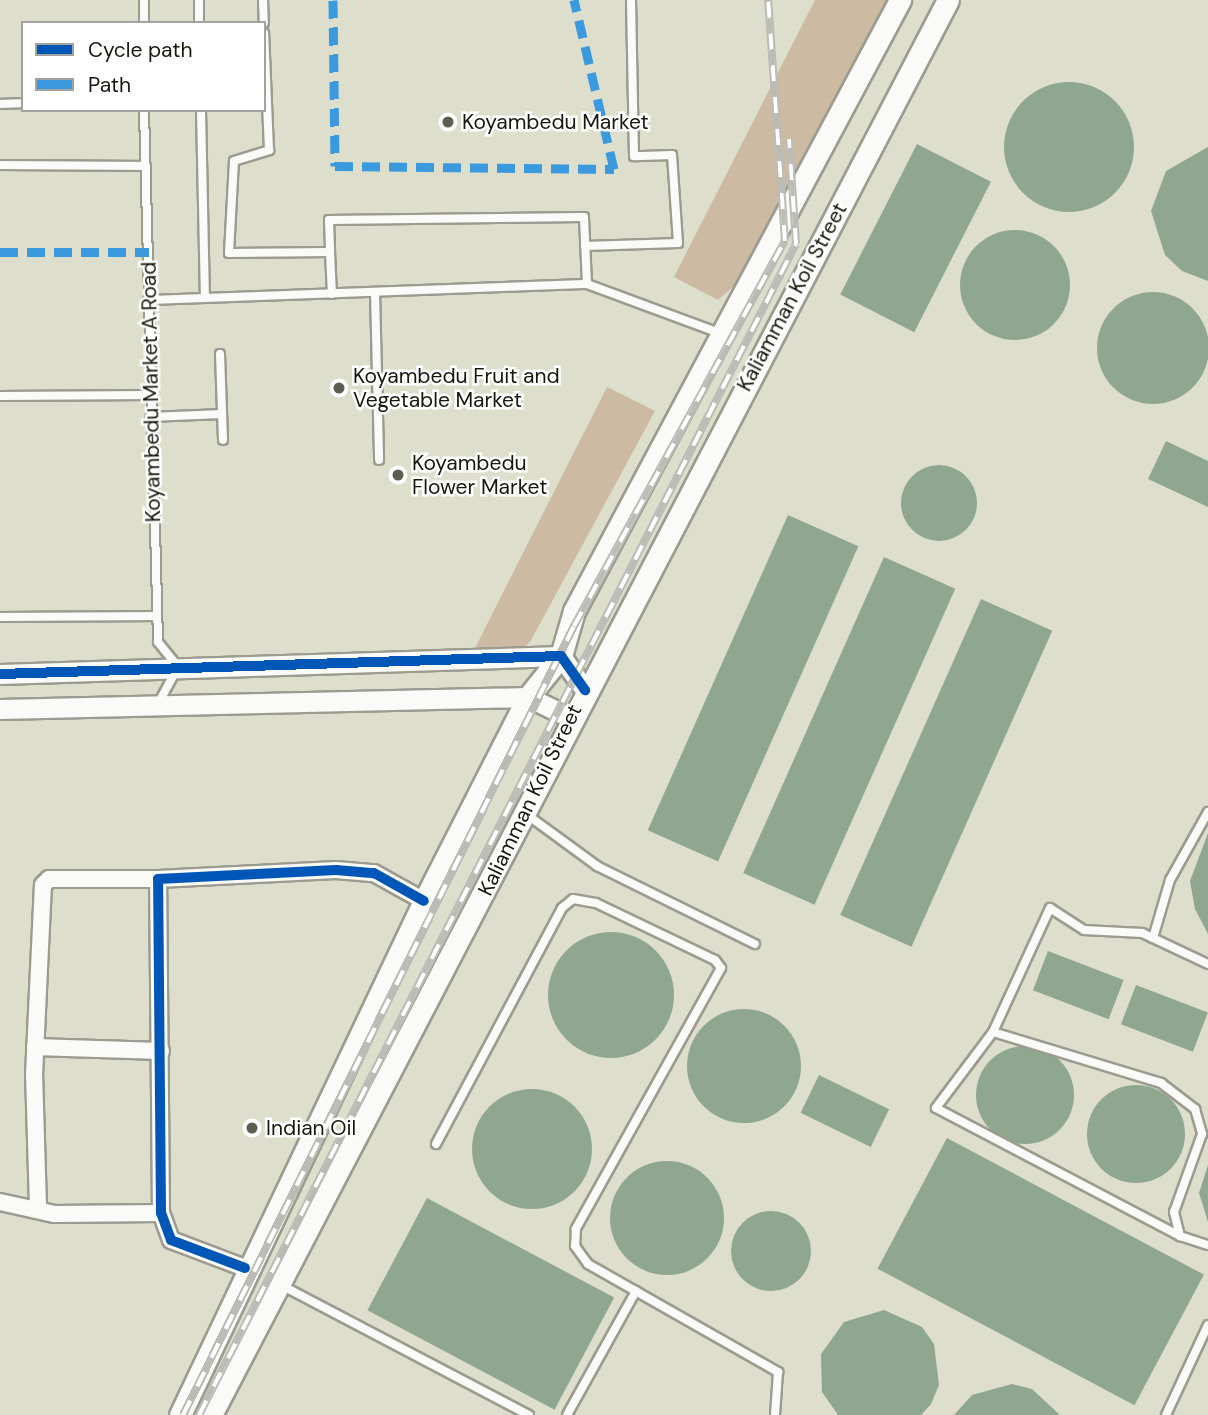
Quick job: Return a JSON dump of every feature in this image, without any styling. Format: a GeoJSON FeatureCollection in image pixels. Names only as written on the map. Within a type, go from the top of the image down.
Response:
{"type":"FeatureCollection","features":[{"type":"Feature","properties":{"kind":"main road","name":"Kaliamman Koil Street"},"geometry":{"type":"LineString","coordinates":[[180,1415],[228,1324],[245,1268],[424,901],[528,697],[561,656],[574,611],[724,335],[900,0]]}},
{"type":"Feature","properties":{"kind":"main road","name":"Kaliamman Koil Street"},"geometry":{"type":"LineString","coordinates":[[211,1415],[524,813],[585,690],[948,0]]}},
{"type":"Feature","properties":{"kind":"street"},"geometry":{"type":"LineString","coordinates":[[0,674],[561,656],[585,690]]}},
{"type":"Feature","properties":{"kind":"street"},"geometry":{"type":"LineString","coordinates":[[0,709],[528,697],[571,718]]}},
{"type":"Feature","properties":{"kind":"street"},"geometry":{"type":"LineString","coordinates":[[38,1207],[35,1047],[44,883],[336,870],[374,873],[424,901]]}},
{"type":"Feature","properties":{"kind":"street"},"geometry":{"type":"LineString","coordinates":[[158,880],[161,1213],[171,1240],[245,1268]]}},
{"type":"Feature","properties":{"kind":"street"},"geometry":{"type":"LineString","coordinates":[[35,1047],[161,1051]]}},
{"type":"Feature","properties":{"kind":"street"},"geometry":{"type":"LineString","coordinates":[[0,1202],[38,1207],[54,1214],[161,1213]]}},
{"type":"Feature","properties":{"kind":"lane"},"geometry":{"type":"LineString","coordinates":[[144,0],[144,21]]}},
{"type":"Feature","properties":{"kind":"lane"},"geometry":{"type":"LineString","coordinates":[[199,0],[199,21]]}},
{"type":"Feature","properties":{"kind":"lane"},"geometry":{"type":"LineString","coordinates":[[263,0],[264,21]]}},
{"type":"Feature","properties":{"kind":"lane"},"geometry":{"type":"LineString","coordinates":[[585,246],[678,243],[672,155],[634,156],[631,0]]}},
{"type":"Feature","properties":{"kind":"lane"},"geometry":{"type":"LineString","coordinates":[[266,80],[269,150],[233,161],[229,253],[330,252]]}},
{"type":"Feature","properties":{"kind":"lane"},"geometry":{"type":"LineString","coordinates":[[0,103],[21,103]]}},
{"type":"Feature","properties":{"kind":"lane","name":"Koyambedu Market A Road"},"geometry":{"type":"LineString","coordinates":[[144,112],[158,642],[178,667]]}},
{"type":"Feature","properties":{"kind":"lane"},"geometry":{"type":"LineString","coordinates":[[201,112],[205,298]]}},
{"type":"Feature","properties":{"kind":"lane"},"geometry":{"type":"LineString","coordinates":[[0,165],[146,166]]}},
{"type":"Feature","properties":{"kind":"lane"},"geometry":{"type":"LineString","coordinates":[[332,293],[329,220],[584,217],[587,284]]}},
{"type":"Feature","properties":{"kind":"lane"},"geometry":{"type":"LineString","coordinates":[[148,300],[587,284],[724,335]]}},
{"type":"Feature","properties":{"kind":"lane"},"geometry":{"type":"LineString","coordinates":[[375,292],[379,460]]}},
{"type":"Feature","properties":{"kind":"lane"},"geometry":{"type":"LineString","coordinates":[[220,354],[223,440]]}},
{"type":"Feature","properties":{"kind":"lane"},"geometry":{"type":"LineString","coordinates":[[0,396],[151,395]]}},
{"type":"Feature","properties":{"kind":"lane"},"geometry":{"type":"LineString","coordinates":[[150,416],[222,414]]}},
{"type":"Feature","properties":{"kind":"lane"},"geometry":{"type":"LineString","coordinates":[[0,617],[157,616]]}},
{"type":"Feature","properties":{"kind":"lane"},"geometry":{"type":"LineString","coordinates":[[158,704],[178,667]]}},
{"type":"Feature","properties":{"kind":"lane"},"geometry":{"type":"LineString","coordinates":[[1153,938],[1170,880],[1208,812]]}},
{"type":"Feature","properties":{"kind":"lane"},"geometry":{"type":"LineString","coordinates":[[524,813],[597,866],[755,944]]}},
{"type":"Feature","properties":{"kind":"lane"},"geometry":{"type":"LineString","coordinates":[[436,1144],[562,908],[573,899],[596,903],[715,960],[722,968],[576,1229],[575,1246],[587,1264],[778,1372],[775,1415]]}},
{"type":"Feature","properties":{"kind":"lane"},"geometry":{"type":"LineString","coordinates":[[1208,964],[1153,938],[1084,930],[1050,908],[993,1032],[936,1108],[1180,1236],[1208,1245]]}},
{"type":"Feature","properties":{"kind":"lane"},"geometry":{"type":"LineString","coordinates":[[993,1032],[1161,1083],[1195,1109],[1202,1134],[1174,1212],[1180,1236]]}},
{"type":"Feature","properties":{"kind":"lane"},"geometry":{"type":"LineString","coordinates":[[279,1284],[529,1415]]}},
{"type":"Feature","properties":{"kind":"lane"},"geometry":{"type":"LineString","coordinates":[[567,1415],[636,1291]]}},
{"type":"Feature","properties":{"kind":"lane"},"geometry":{"type":"LineString","coordinates":[[1167,1415],[1208,1325]]}},
{"type":"Feature","properties":{"kind":"shaded area"},"geometry":{"type":"Polygon","coordinates":[[[815,0],[893,0],[785,241],[718,300],[674,277],[815,0]]]}},
{"type":"Feature","properties":{"kind":"shaded area"},"geometry":{"type":"Polygon","coordinates":[[[1069,82],[1094,87],[1115,101],[1129,122],[1134,147],[1129,172],[1115,193],[1094,207],[1069,212],[1044,207],[1023,193],[1009,172],[1004,147],[1009,122],[1023,101],[1044,87],[1069,82]]]}},
{"type":"Feature","properties":{"kind":"shaded area"},"geometry":{"type":"Polygon","coordinates":[[[917,144],[991,182],[914,332],[840,295],[917,144]]]}},
{"type":"Feature","properties":{"kind":"shaded area"},"geometry":{"type":"Polygon","coordinates":[[[1208,147],[1208,281],[1182,271],[1165,255],[1151,211],[1166,171],[1208,147]]]}},
{"type":"Feature","properties":{"kind":"shaded area"},"geometry":{"type":"Polygon","coordinates":[[[1015,230],[1036,235],[1054,246],[1065,264],[1070,285],[1065,306],[1054,324],[1036,335],[1015,340],[994,335],[976,324],[965,306],[960,285],[965,264],[976,246],[994,235],[1015,230]]]}},
{"type":"Feature","properties":{"kind":"shaded area"},"geometry":{"type":"Polygon","coordinates":[[[1153,292],[1174,296],[1193,308],[1205,327],[1209,348],[1205,369],[1193,388],[1174,400],[1153,404],[1132,400],[1113,388],[1101,369],[1097,348],[1101,327],[1113,308],[1132,296],[1153,292]]]}},
{"type":"Feature","properties":{"kind":"shaded area"},"geometry":{"type":"Polygon","coordinates":[[[607,387],[655,411],[530,642],[522,649],[472,654],[607,387]]]}},
{"type":"Feature","properties":{"kind":"shaded area"},"geometry":{"type":"Polygon","coordinates":[[[1166,441],[1208,461],[1208,507],[1148,479],[1166,441]]]}},
{"type":"Feature","properties":{"kind":"shaded area"},"geometry":{"type":"Polygon","coordinates":[[[939,465],[954,468],[966,476],[974,488],[977,503],[974,518],[966,530],[954,538],[939,541],[924,538],[912,530],[904,518],[901,503],[904,488],[912,476],[924,468],[939,465]]]}},
{"type":"Feature","properties":{"kind":"shaded area"},"geometry":{"type":"Polygon","coordinates":[[[788,515],[858,546],[718,861],[648,830],[788,515]]]}},
{"type":"Feature","properties":{"kind":"shaded area"},"geometry":{"type":"Polygon","coordinates":[[[884,557],[955,589],[815,905],[743,873],[884,557]]]}},
{"type":"Feature","properties":{"kind":"shaded area"},"geometry":{"type":"Polygon","coordinates":[[[981,599],[1052,631],[912,947],[840,915],[981,599]]]}},
{"type":"Feature","properties":{"kind":"shaded area"},"geometry":{"type":"Polygon","coordinates":[[[1208,833],[1208,934],[1195,909],[1190,881],[1208,833]]]}},
{"type":"Feature","properties":{"kind":"shaded area"},"geometry":{"type":"Polygon","coordinates":[[[611,932],[635,937],[656,950],[669,971],[674,995],[669,1019],[656,1040],[635,1053],[611,1058],[587,1053],[566,1040],[553,1019],[548,995],[553,971],[566,950],[587,937],[611,932]]]}},
{"type":"Feature","properties":{"kind":"shaded area"},"geometry":{"type":"Polygon","coordinates":[[[1048,951],[1124,980],[1109,1019],[1033,990],[1048,951]]]}},
{"type":"Feature","properties":{"kind":"shaded area"},"geometry":{"type":"Polygon","coordinates":[[[1136,985],[1208,1013],[1193,1052],[1121,1024],[1136,985]]]}},
{"type":"Feature","properties":{"kind":"shaded area"},"geometry":{"type":"Polygon","coordinates":[[[744,1009],[766,1013],[785,1025],[797,1044],[801,1066],[797,1088],[785,1107],[766,1119],[744,1123],[722,1119],[703,1107],[691,1088],[687,1066],[691,1044],[703,1025],[722,1013],[744,1009]]]}},
{"type":"Feature","properties":{"kind":"shaded area"},"geometry":{"type":"Polygon","coordinates":[[[1025,1046],[1044,1050],[1059,1061],[1070,1076],[1074,1095],[1070,1114],[1059,1129],[1044,1140],[1025,1144],[1006,1140],[991,1129],[980,1114],[976,1095],[980,1076],[991,1061],[1006,1050],[1025,1046]]]}},
{"type":"Feature","properties":{"kind":"shaded area"},"geometry":{"type":"Polygon","coordinates":[[[819,1075],[889,1109],[871,1147],[801,1113],[819,1075]]]}},
{"type":"Feature","properties":{"kind":"shaded area"},"geometry":{"type":"Polygon","coordinates":[[[1136,1085],[1155,1089],[1170,1100],[1181,1115],[1185,1134],[1181,1153],[1170,1168],[1155,1179],[1136,1183],[1117,1179],[1102,1168],[1091,1153],[1087,1134],[1091,1115],[1102,1100],[1117,1089],[1136,1085]]]}},
{"type":"Feature","properties":{"kind":"shaded area"},"geometry":{"type":"Polygon","coordinates":[[[532,1089],[555,1093],[575,1106],[588,1126],[592,1149],[588,1172],[575,1192],[555,1205],[532,1209],[509,1205],[489,1192],[476,1172],[472,1149],[476,1126],[489,1106],[509,1093],[532,1089]]]}},
{"type":"Feature","properties":{"kind":"shaded area"},"geometry":{"type":"Polygon","coordinates":[[[947,1138],[1204,1275],[1134,1405],[878,1269],[947,1138]]]}},
{"type":"Feature","properties":{"kind":"shaded area"},"geometry":{"type":"Polygon","coordinates":[[[667,1161],[689,1165],[708,1177],[720,1196],[724,1218],[720,1240],[708,1259],[689,1271],[667,1275],[645,1271],[626,1259],[614,1240],[610,1218],[614,1196],[626,1177],[645,1165],[667,1161]]]}},
{"type":"Feature","properties":{"kind":"shaded area"},"geometry":{"type":"Polygon","coordinates":[[[1208,1165],[1208,1222],[1199,1193],[1208,1165]]]}},
{"type":"Feature","properties":{"kind":"shaded area"},"geometry":{"type":"Polygon","coordinates":[[[427,1198],[614,1298],[555,1410],[367,1310],[427,1198]]]}},
{"type":"Feature","properties":{"kind":"shaded area"},"geometry":{"type":"Polygon","coordinates":[[[771,1211],[786,1214],[799,1223],[808,1236],[811,1251],[808,1266],[799,1279],[786,1288],[771,1291],[756,1288],[743,1279],[734,1266],[731,1251],[734,1236],[743,1223],[756,1214],[771,1211]]]}},
{"type":"Feature","properties":{"kind":"shaded area"},"geometry":{"type":"Polygon","coordinates":[[[884,1310],[922,1327],[934,1344],[939,1385],[931,1404],[921,1415],[838,1415],[822,1392],[821,1354],[844,1322],[884,1310]]]}},
{"type":"Feature","properties":{"kind":"shaded area"},"geometry":{"type":"Polygon","coordinates":[[[1012,1384],[1032,1389],[1060,1415],[954,1415],[972,1395],[1012,1384]]]}},
{"type":"Feature","properties":{"kind":"railway"},"geometry":{"type":"LineString","coordinates":[[183,1415],[574,626],[785,241],[768,0]]}},
{"type":"Feature","properties":{"kind":"railway"},"geometry":{"type":"LineString","coordinates":[[199,1415],[796,244],[789,139]]}},
{"type":"Feature","properties":{"kind":"marked path"},"geometry":{"type":"LineString","coordinates":[[333,0],[335,166],[614,169],[574,0]]}},
{"type":"Feature","properties":{"kind":"marked path"},"geometry":{"type":"LineString","coordinates":[[0,252],[149,252]]}},
{"type":"Feature","properties":{"kind":"cycle path"},"geometry":{"type":"LineString","coordinates":[[0,674],[561,656],[585,690]]}},
{"type":"Feature","properties":{"kind":"cycle path"},"geometry":{"type":"LineString","coordinates":[[245,1268],[171,1240],[161,1213],[158,879],[336,870],[374,873],[424,901]]}},
{"type":"Feature","properties":{"kind":"place","name":"Koyambedu Market"},"geometry":{"type":"Point","coordinates":[448,122]}},
{"type":"Feature","properties":{"kind":"place","name":"Koyambedu Fruit and Vegetable Market"},"geometry":{"type":"Point","coordinates":[339,388]}},
{"type":"Feature","properties":{"kind":"place","name":"Koyambedu Flower Market"},"geometry":{"type":"Point","coordinates":[398,475]}},
{"type":"Feature","properties":{"kind":"place","name":"Indian Oil"},"geometry":{"type":"Point","coordinates":[252,1128]}}]}
